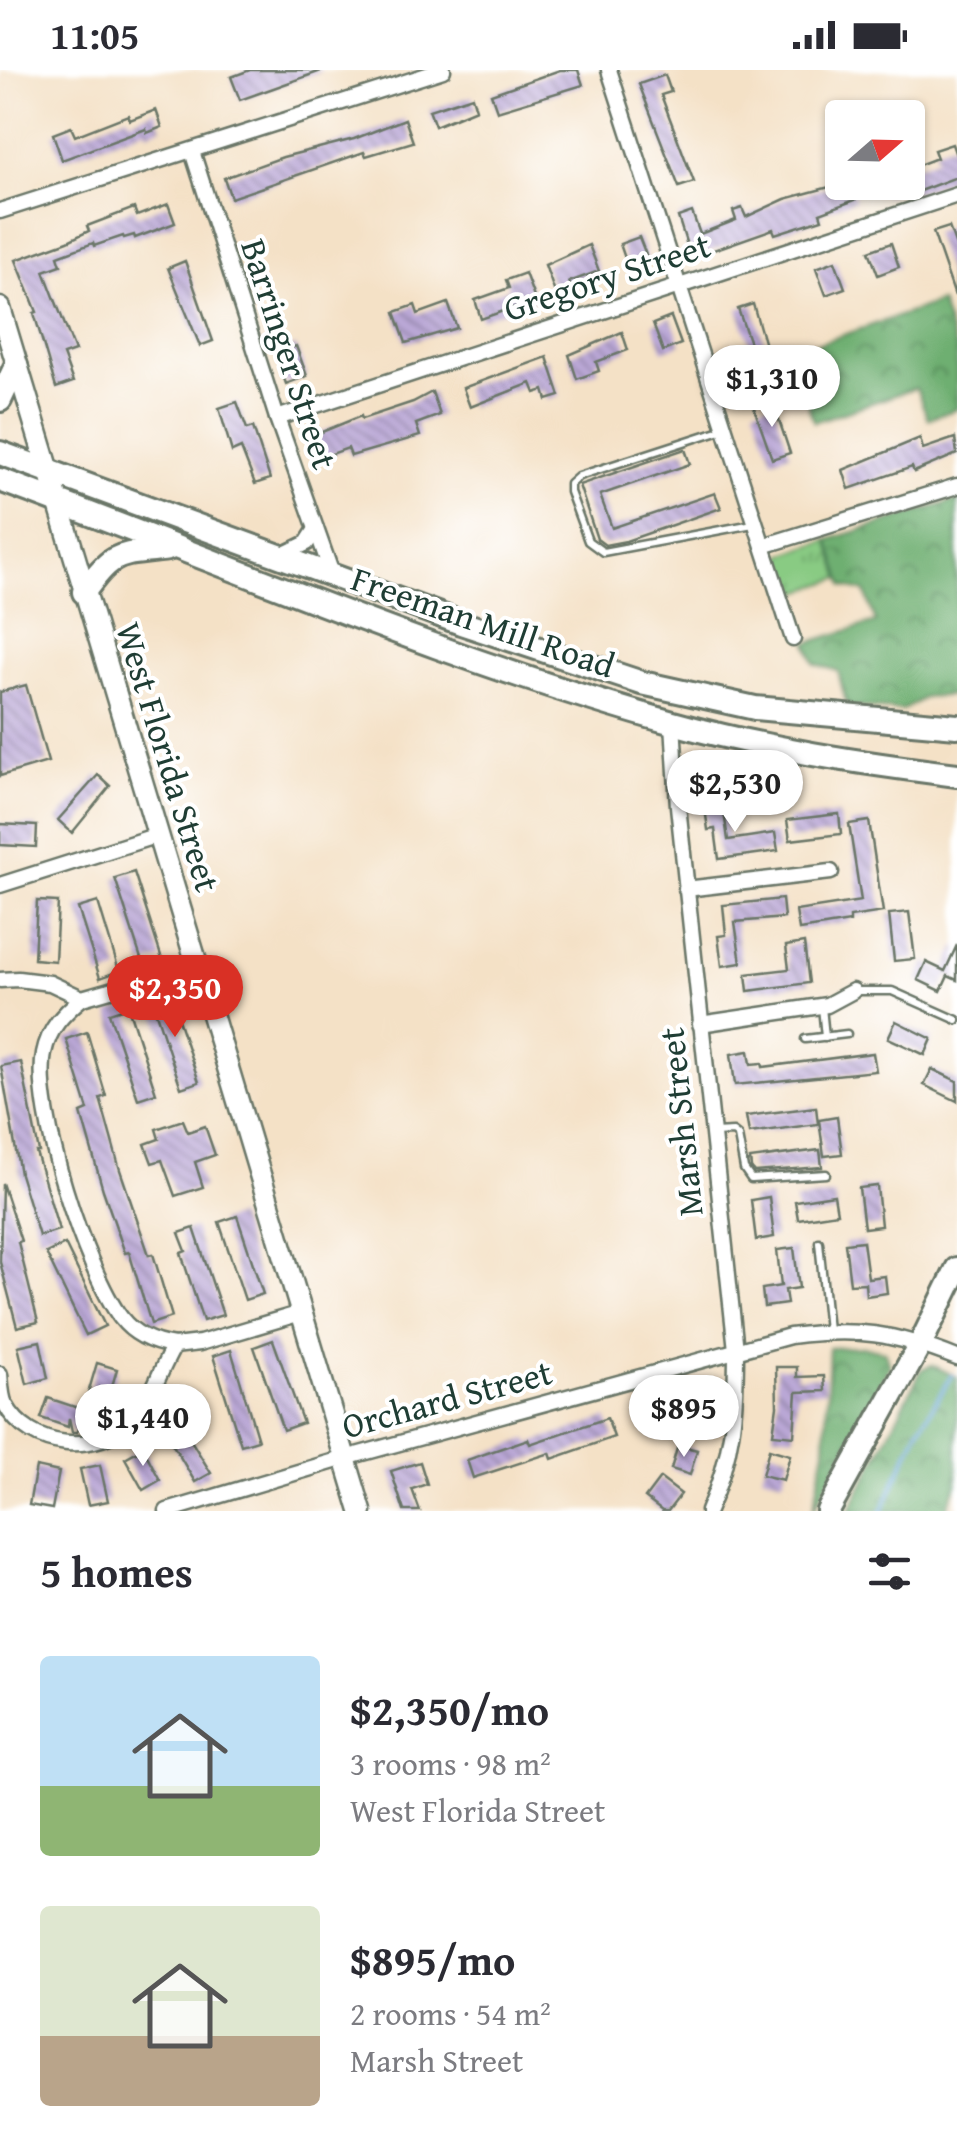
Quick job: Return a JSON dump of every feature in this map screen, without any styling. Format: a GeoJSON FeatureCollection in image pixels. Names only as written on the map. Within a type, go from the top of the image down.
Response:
{"type":"FeatureCollection","features":[{"type":"Feature","properties":{"kind":"main road","name":"West Florida Street"},"geometry":{"type":"LineString","coordinates":[[0,308],[360,1511]]}},
{"type":"Feature","properties":{"kind":"main road"},"geometry":{"type":"LineString","coordinates":[[0,400],[16,366]]}},
{"type":"Feature","properties":{"kind":"main road","name":"Freeman Mill Road"},"geometry":{"type":"LineString","coordinates":[[0,453],[461,624],[642,683],[755,708],[957,726]]}},
{"type":"Feature","properties":{"kind":"main road","name":"Freeman Mill Road"},"geometry":{"type":"LineString","coordinates":[[0,480],[534,681],[673,723],[848,762],[957,775]]}},
{"type":"Feature","properties":{"kind":"main road"},"geometry":{"type":"LineString","coordinates":[[84,592],[102,566],[118,556],[136,550],[179,548]]}},
{"type":"Feature","properties":{"kind":"main road"},"geometry":{"type":"LineString","coordinates":[[828,1511],[921,1343],[957,1269]]}},
{"type":"Feature","properties":{"kind":"street"},"geometry":{"type":"LineString","coordinates":[[0,211],[443,70]]}},
{"type":"Feature","properties":{"kind":"street"},"geometry":{"type":"LineString","coordinates":[[609,70],[792,639]]}},
{"type":"Feature","properties":{"kind":"street","name":"Barringer Street"},"geometry":{"type":"LineString","coordinates":[[192,151],[276,418],[332,574]]}},
{"type":"Feature","properties":{"kind":"street","name":"Gregory Street"},"geometry":{"type":"LineString","coordinates":[[276,418],[957,195]]}},
{"type":"Feature","properties":{"kind":"street"},"geometry":{"type":"LineString","coordinates":[[763,546],[957,486]]}},
{"type":"Feature","properties":{"kind":"street"},"geometry":{"type":"LineString","coordinates":[[280,556],[306,543],[316,529]]}},
{"type":"Feature","properties":{"kind":"street","name":"Marsh Street"},"geometry":{"type":"LineString","coordinates":[[673,723],[686,889],[736,1350],[733,1436],[724,1475],[708,1511]]}},
{"type":"Feature","properties":{"kind":"street"},"geometry":{"type":"LineString","coordinates":[[0,884],[158,835]]}},
{"type":"Feature","properties":{"kind":"street"},"geometry":{"type":"LineString","coordinates":[[686,889],[831,872]]}},
{"type":"Feature","properties":{"kind":"street"},"geometry":{"type":"LineString","coordinates":[[198,965],[82,998],[62,1015],[50,1033],[43,1057],[44,1096],[54,1147],[80,1231],[105,1292],[123,1320],[140,1336],[174,1346],[200,1344],[301,1312]]}},
{"type":"Feature","properties":{"kind":"street"},"geometry":{"type":"LineString","coordinates":[[0,980],[18,978],[50,984],[82,998]]}},
{"type":"Feature","properties":{"kind":"street"},"geometry":{"type":"LineString","coordinates":[[700,1024],[824,1005],[853,992]]}},
{"type":"Feature","properties":{"kind":"street","name":"Orchard Street"},"geometry":{"type":"LineString","coordinates":[[166,1511],[790,1336],[872,1331],[921,1343],[957,1358]]}},
{"type":"Feature","properties":{"kind":"street"},"geometry":{"type":"LineString","coordinates":[[0,1374],[5,1404],[21,1422],[52,1440],[83,1444],[122,1430],[137,1416],[174,1346]]}},
{"type":"Feature","properties":{"kind":"lane"},"geometry":{"type":"LineString","coordinates":[[725,429],[579,476],[570,484],[570,492],[588,541],[602,552],[756,524]]}},
{"type":"Feature","properties":{"kind":"lane"},"geometry":{"type":"LineString","coordinates":[[676,777],[720,772]]}},
{"type":"Feature","properties":{"kind":"lane"},"geometry":{"type":"LineString","coordinates":[[853,992],[892,991],[957,1020]]}},
{"type":"Feature","properties":{"kind":"lane"},"geometry":{"type":"LineString","coordinates":[[824,1005],[825,1037]]}},
{"type":"Feature","properties":{"kind":"lane"},"geometry":{"type":"LineString","coordinates":[[805,1039],[847,1034]]}},
{"type":"Feature","properties":{"kind":"lane"},"geometry":{"type":"LineString","coordinates":[[713,1133],[733,1132],[738,1136],[744,1169],[751,1179],[826,1174]]}},
{"type":"Feature","properties":{"kind":"lane"},"geometry":{"type":"LineString","coordinates":[[819,1242],[828,1331]]}},
{"type":"Feature","properties":{"kind":"green space"},"geometry":{"type":"Polygon","coordinates":[[[940,302],[957,351],[957,409],[928,419],[916,388],[814,422],[790,353],[940,302]]]}},
{"type":"Feature","properties":{"kind":"green space"},"geometry":{"type":"Polygon","coordinates":[[[957,500],[957,695],[925,697],[902,711],[847,706],[838,671],[815,664],[807,643],[876,622],[865,592],[844,586],[828,540],[957,500]]]}},
{"type":"Feature","properties":{"kind":"green space"},"geometry":{"type":"Polygon","coordinates":[[[828,540],[841,578],[790,595],[779,561],[784,554],[828,540]]]}},
{"type":"Feature","properties":{"kind":"green space"},"geometry":{"type":"Polygon","coordinates":[[[829,1348],[885,1351],[890,1365],[813,1511],[825,1449],[829,1348]]]}},
{"type":"Feature","properties":{"kind":"green space"},"geometry":{"type":"Polygon","coordinates":[[[932,1365],[957,1377],[957,1484],[946,1511],[849,1511],[922,1369],[932,1365]]]}},
{"type":"Feature","properties":{"kind":"building"},"geometry":{"type":"Polygon","coordinates":[[[250,70],[321,71],[240,100],[231,77],[250,70]]]}},
{"type":"Feature","properties":{"kind":"building"},"geometry":{"type":"Polygon","coordinates":[[[560,70],[578,70],[583,85],[497,111],[491,94],[560,70]]]}},
{"type":"Feature","properties":{"kind":"building"},"geometry":{"type":"Polygon","coordinates":[[[665,75],[671,92],[661,95],[694,182],[679,187],[639,84],[665,75]]]}},
{"type":"Feature","properties":{"kind":"building"},"geometry":{"type":"Polygon","coordinates":[[[472,96],[476,109],[435,126],[429,110],[472,96]]]}},
{"type":"Feature","properties":{"kind":"building"},"geometry":{"type":"Polygon","coordinates":[[[156,110],[162,127],[147,133],[146,129],[62,160],[53,134],[71,127],[75,136],[128,115],[130,120],[156,110]]]}},
{"type":"Feature","properties":{"kind":"building"},"geometry":{"type":"Polygon","coordinates":[[[405,119],[413,142],[366,156],[364,152],[231,198],[224,178],[283,157],[354,139],[405,119]]]}},
{"type":"Feature","properties":{"kind":"building"},"geometry":{"type":"Polygon","coordinates":[[[952,144],[957,177],[925,189],[925,163],[937,158],[934,150],[952,144]]]}},
{"type":"Feature","properties":{"kind":"building"},"geometry":{"type":"Polygon","coordinates":[[[825,188],[825,200],[855,200],[820,213],[822,219],[775,234],[773,229],[691,258],[678,217],[692,212],[700,234],[736,220],[733,211],[742,208],[746,217],[785,199],[825,188]]]}},
{"type":"Feature","properties":{"kind":"building"},"geometry":{"type":"Polygon","coordinates":[[[168,204],[175,223],[135,238],[123,236],[94,246],[93,243],[58,256],[61,265],[44,271],[75,351],[63,355],[73,382],[56,388],[34,313],[37,312],[16,260],[68,241],[89,231],[87,226],[134,208],[137,216],[168,204]]]}},
{"type":"Feature","properties":{"kind":"building"},"geometry":{"type":"Polygon","coordinates":[[[949,227],[957,249],[955,296],[933,232],[949,227]]]}},
{"type":"Feature","properties":{"kind":"building"},"geometry":{"type":"Polygon","coordinates":[[[639,237],[648,260],[628,267],[620,244],[639,237]]]}},
{"type":"Feature","properties":{"kind":"building"},"geometry":{"type":"Polygon","coordinates":[[[891,243],[899,267],[878,275],[869,251],[891,243]]]}},
{"type":"Feature","properties":{"kind":"building"},"geometry":{"type":"Polygon","coordinates":[[[589,245],[599,271],[569,282],[571,287],[555,293],[545,265],[589,245]]]}},
{"type":"Feature","properties":{"kind":"building"},"geometry":{"type":"Polygon","coordinates":[[[185,261],[213,341],[200,346],[168,268],[185,261]]]}},
{"type":"Feature","properties":{"kind":"building"},"geometry":{"type":"Polygon","coordinates":[[[835,261],[845,288],[826,295],[816,268],[835,261]]]}},
{"type":"Feature","properties":{"kind":"building"},"geometry":{"type":"Polygon","coordinates":[[[525,273],[535,300],[481,319],[475,300],[509,288],[506,280],[525,273]]]}},
{"type":"Feature","properties":{"kind":"building"},"geometry":{"type":"Polygon","coordinates":[[[448,303],[457,328],[406,343],[395,312],[415,305],[418,314],[448,303]]]}},
{"type":"Feature","properties":{"kind":"building"},"geometry":{"type":"Polygon","coordinates":[[[753,304],[768,356],[753,362],[738,309],[753,304]]]}},
{"type":"Feature","properties":{"kind":"building"},"geometry":{"type":"Polygon","coordinates":[[[671,317],[681,344],[663,351],[653,324],[671,317]]]}},
{"type":"Feature","properties":{"kind":"building"},"geometry":{"type":"Polygon","coordinates":[[[622,332],[628,350],[596,362],[599,371],[577,379],[569,355],[622,332]]]}},
{"type":"Feature","properties":{"kind":"building"},"geometry":{"type":"Polygon","coordinates":[[[296,346],[307,376],[286,384],[275,353],[296,346]]]}},
{"type":"Feature","properties":{"kind":"building"},"geometry":{"type":"Polygon","coordinates":[[[547,357],[560,396],[547,400],[544,390],[535,393],[531,383],[470,407],[463,388],[547,357]]]}},
{"type":"Feature","properties":{"kind":"building"},"geometry":{"type":"Polygon","coordinates":[[[432,392],[440,415],[416,424],[420,436],[351,456],[348,448],[315,460],[307,438],[432,392]]]}},
{"type":"Feature","properties":{"kind":"building"},"geometry":{"type":"Polygon","coordinates":[[[237,402],[247,429],[253,427],[270,479],[255,484],[241,448],[232,452],[219,408],[237,402]]]}},
{"type":"Feature","properties":{"kind":"building"},"geometry":{"type":"Polygon","coordinates":[[[773,402],[790,453],[772,459],[754,408],[773,402]]]}},
{"type":"Feature","properties":{"kind":"building"},"geometry":{"type":"Polygon","coordinates":[[[920,438],[923,449],[955,438],[957,454],[914,472],[912,467],[849,489],[843,470],[920,438]]]}},
{"type":"Feature","properties":{"kind":"building"},"geometry":{"type":"Polygon","coordinates":[[[685,449],[690,464],[600,495],[612,528],[715,493],[721,508],[626,541],[605,545],[597,539],[579,485],[685,449]]]}},
{"type":"Feature","properties":{"kind":"building"},"geometry":{"type":"Polygon","coordinates":[[[26,685],[48,762],[0,776],[0,692],[26,685]]]}},
{"type":"Feature","properties":{"kind":"building"},"geometry":{"type":"Polygon","coordinates":[[[98,775],[110,786],[72,833],[58,820],[98,775]]]}},
{"type":"Feature","properties":{"kind":"building"},"geometry":{"type":"Polygon","coordinates":[[[761,779],[762,797],[733,799],[731,781],[761,779]]]}},
{"type":"Feature","properties":{"kind":"building"},"geometry":{"type":"Polygon","coordinates":[[[722,798],[728,840],[775,833],[778,851],[719,859],[715,829],[708,830],[704,800],[722,798]]]}},
{"type":"Feature","properties":{"kind":"building"},"geometry":{"type":"Polygon","coordinates":[[[839,814],[841,834],[790,840],[787,820],[839,814]]]}},
{"type":"Feature","properties":{"kind":"building"},"geometry":{"type":"Polygon","coordinates":[[[869,821],[883,912],[799,930],[796,911],[861,901],[849,824],[869,821]]]}},
{"type":"Feature","properties":{"kind":"building"},"geometry":{"type":"Polygon","coordinates":[[[0,824],[37,826],[36,847],[0,845],[0,824]]]}},
{"type":"Feature","properties":{"kind":"building"},"geometry":{"type":"Polygon","coordinates":[[[134,872],[162,959],[143,965],[115,878],[134,872]]]}},
{"type":"Feature","properties":{"kind":"building"},"geometry":{"type":"Polygon","coordinates":[[[782,899],[784,918],[735,922],[741,963],[722,966],[718,936],[726,935],[723,905],[782,899]]]}},
{"type":"Feature","properties":{"kind":"building"},"geometry":{"type":"Polygon","coordinates":[[[37,901],[58,902],[55,961],[34,959],[37,901]]]}},
{"type":"Feature","properties":{"kind":"building"},"geometry":{"type":"Polygon","coordinates":[[[98,902],[119,971],[100,978],[78,908],[98,902]]]}},
{"type":"Feature","properties":{"kind":"building"},"geometry":{"type":"Polygon","coordinates":[[[909,912],[915,959],[894,961],[889,914],[909,912]]]}},
{"type":"Feature","properties":{"kind":"building"},"geometry":{"type":"Polygon","coordinates":[[[804,943],[809,983],[748,991],[746,974],[789,969],[786,946],[804,943]]]}},
{"type":"Feature","properties":{"kind":"building"},"geometry":{"type":"Polygon","coordinates":[[[957,945],[957,980],[948,976],[941,991],[918,980],[926,962],[945,971],[957,945]]]}},
{"type":"Feature","properties":{"kind":"building"},"geometry":{"type":"Polygon","coordinates":[[[169,992],[199,1082],[181,1088],[151,998],[169,992]]]}},
{"type":"Feature","properties":{"kind":"building"},"geometry":{"type":"Polygon","coordinates":[[[128,1007],[156,1093],[138,1099],[109,1013],[128,1007]]]}},
{"type":"Feature","properties":{"kind":"building"},"geometry":{"type":"Polygon","coordinates":[[[896,1021],[932,1039],[925,1055],[888,1038],[896,1021]]]}},
{"type":"Feature","properties":{"kind":"building"},"geometry":{"type":"Polygon","coordinates":[[[87,1032],[106,1096],[100,1098],[120,1170],[149,1255],[153,1254],[172,1317],[151,1324],[129,1252],[125,1253],[103,1190],[81,1113],[88,1110],[66,1039],[87,1032]]]}},
{"type":"Feature","properties":{"kind":"building"},"geometry":{"type":"Polygon","coordinates":[[[749,1051],[751,1064],[762,1063],[763,1067],[873,1053],[876,1071],[735,1085],[731,1054],[749,1051]]]}},
{"type":"Feature","properties":{"kind":"building"},"geometry":{"type":"Polygon","coordinates":[[[21,1062],[36,1152],[59,1230],[39,1236],[20,1174],[1,1066],[21,1062]]]}},
{"type":"Feature","properties":{"kind":"building"},"geometry":{"type":"Polygon","coordinates":[[[932,1069],[957,1081],[957,1101],[924,1085],[932,1069]]]}},
{"type":"Feature","properties":{"kind":"building"},"geometry":{"type":"Polygon","coordinates":[[[816,1107],[818,1124],[749,1133],[746,1116],[816,1107]]]}},
{"type":"Feature","properties":{"kind":"building"},"geometry":{"type":"Polygon","coordinates":[[[837,1117],[842,1154],[824,1156],[819,1120],[837,1117]]]}},
{"type":"Feature","properties":{"kind":"building"},"geometry":{"type":"Polygon","coordinates":[[[183,1120],[188,1132],[205,1126],[215,1155],[195,1162],[203,1187],[175,1196],[162,1160],[152,1163],[145,1144],[159,1139],[156,1129],[183,1120]]]}},
{"type":"Feature","properties":{"kind":"building"},"geometry":{"type":"Polygon","coordinates":[[[820,1150],[822,1167],[754,1172],[751,1168],[750,1159],[820,1150]]]}},
{"type":"Feature","properties":{"kind":"building"},"geometry":{"type":"Polygon","coordinates":[[[2,1183],[21,1241],[18,1242],[38,1322],[17,1327],[0,1262],[2,1183]]]}},
{"type":"Feature","properties":{"kind":"building"},"geometry":{"type":"Polygon","coordinates":[[[877,1186],[881,1226],[864,1228],[859,1188],[877,1186]]]}},
{"type":"Feature","properties":{"kind":"building"},"geometry":{"type":"Polygon","coordinates":[[[834,1195],[837,1213],[798,1219],[795,1201],[834,1195]]]}},
{"type":"Feature","properties":{"kind":"building"},"geometry":{"type":"Polygon","coordinates":[[[769,1197],[774,1237],[756,1240],[751,1200],[769,1197]]]}},
{"type":"Feature","properties":{"kind":"building"},"geometry":{"type":"Polygon","coordinates":[[[237,1216],[263,1294],[245,1300],[219,1222],[237,1216]]]}},
{"type":"Feature","properties":{"kind":"building"},"geometry":{"type":"Polygon","coordinates":[[[194,1228],[223,1315],[203,1321],[181,1253],[186,1251],[179,1233],[194,1228]]]}},
{"type":"Feature","properties":{"kind":"building"},"geometry":{"type":"Polygon","coordinates":[[[863,1241],[868,1278],[885,1276],[887,1293],[866,1296],[865,1283],[850,1284],[845,1243],[863,1241]]]}},
{"type":"Feature","properties":{"kind":"building"},"geometry":{"type":"Polygon","coordinates":[[[65,1244],[105,1326],[86,1335],[46,1253],[65,1244]]]}},
{"type":"Feature","properties":{"kind":"building"},"geometry":{"type":"Polygon","coordinates":[[[794,1248],[799,1288],[785,1290],[787,1304],[764,1307],[762,1289],[781,1286],[777,1250],[794,1248]]]}},
{"type":"Feature","properties":{"kind":"building"},"geometry":{"type":"Polygon","coordinates":[[[273,1340],[303,1423],[283,1430],[254,1347],[273,1340]]]}},
{"type":"Feature","properties":{"kind":"building"},"geometry":{"type":"Polygon","coordinates":[[[40,1341],[48,1378],[27,1384],[18,1346],[40,1341]]]}},
{"type":"Feature","properties":{"kind":"building"},"geometry":{"type":"Polygon","coordinates":[[[231,1350],[258,1440],[241,1445],[213,1356],[231,1350]]]}},
{"type":"Feature","properties":{"kind":"building"},"geometry":{"type":"Polygon","coordinates":[[[97,1363],[117,1369],[107,1403],[87,1397],[97,1363]]]}},
{"type":"Feature","properties":{"kind":"building"},"geometry":{"type":"Polygon","coordinates":[[[776,1367],[797,1367],[797,1377],[824,1376],[825,1391],[797,1392],[794,1436],[773,1434],[776,1367]]]}},
{"type":"Feature","properties":{"kind":"building"},"geometry":{"type":"Polygon","coordinates":[[[48,1398],[84,1410],[77,1432],[72,1432],[69,1418],[68,1427],[41,1418],[48,1398]]]}},
{"type":"Feature","properties":{"kind":"building"},"geometry":{"type":"Polygon","coordinates":[[[701,1398],[706,1423],[683,1427],[678,1402],[701,1398]]]}},
{"type":"Feature","properties":{"kind":"building"},"geometry":{"type":"Polygon","coordinates":[[[607,1418],[614,1437],[552,1459],[550,1453],[473,1478],[467,1460],[607,1418]]]}},
{"type":"Feature","properties":{"kind":"building"},"geometry":{"type":"Polygon","coordinates":[[[182,1426],[211,1473],[195,1482],[167,1435],[182,1426]]]}},
{"type":"Feature","properties":{"kind":"building"},"geometry":{"type":"Polygon","coordinates":[[[678,1445],[697,1450],[690,1475],[671,1469],[678,1445]]]}},
{"type":"Feature","properties":{"kind":"building"},"geometry":{"type":"Polygon","coordinates":[[[143,1448],[160,1480],[143,1490],[125,1458],[143,1448]]]}},
{"type":"Feature","properties":{"kind":"building"},"geometry":{"type":"Polygon","coordinates":[[[769,1449],[790,1455],[783,1480],[762,1475],[769,1449]]]}},
{"type":"Feature","properties":{"kind":"building"},"geometry":{"type":"Polygon","coordinates":[[[420,1462],[427,1484],[412,1489],[420,1511],[404,1511],[391,1471],[420,1462]]]}},
{"type":"Feature","properties":{"kind":"building"},"geometry":{"type":"Polygon","coordinates":[[[100,1465],[108,1501],[88,1505],[80,1469],[100,1465]]]}},
{"type":"Feature","properties":{"kind":"building"},"geometry":{"type":"Polygon","coordinates":[[[36,1467],[59,1472],[52,1509],[29,1505],[36,1467]]]}},
{"type":"Feature","properties":{"kind":"building"},"geometry":{"type":"Polygon","coordinates":[[[660,1478],[681,1494],[668,1511],[645,1498],[660,1478]]]}},
{"type":"Feature","properties":{"kind":"waterway"},"geometry":{"type":"LineString","coordinates":[[882,1511],[918,1431],[952,1375]]}}]}
